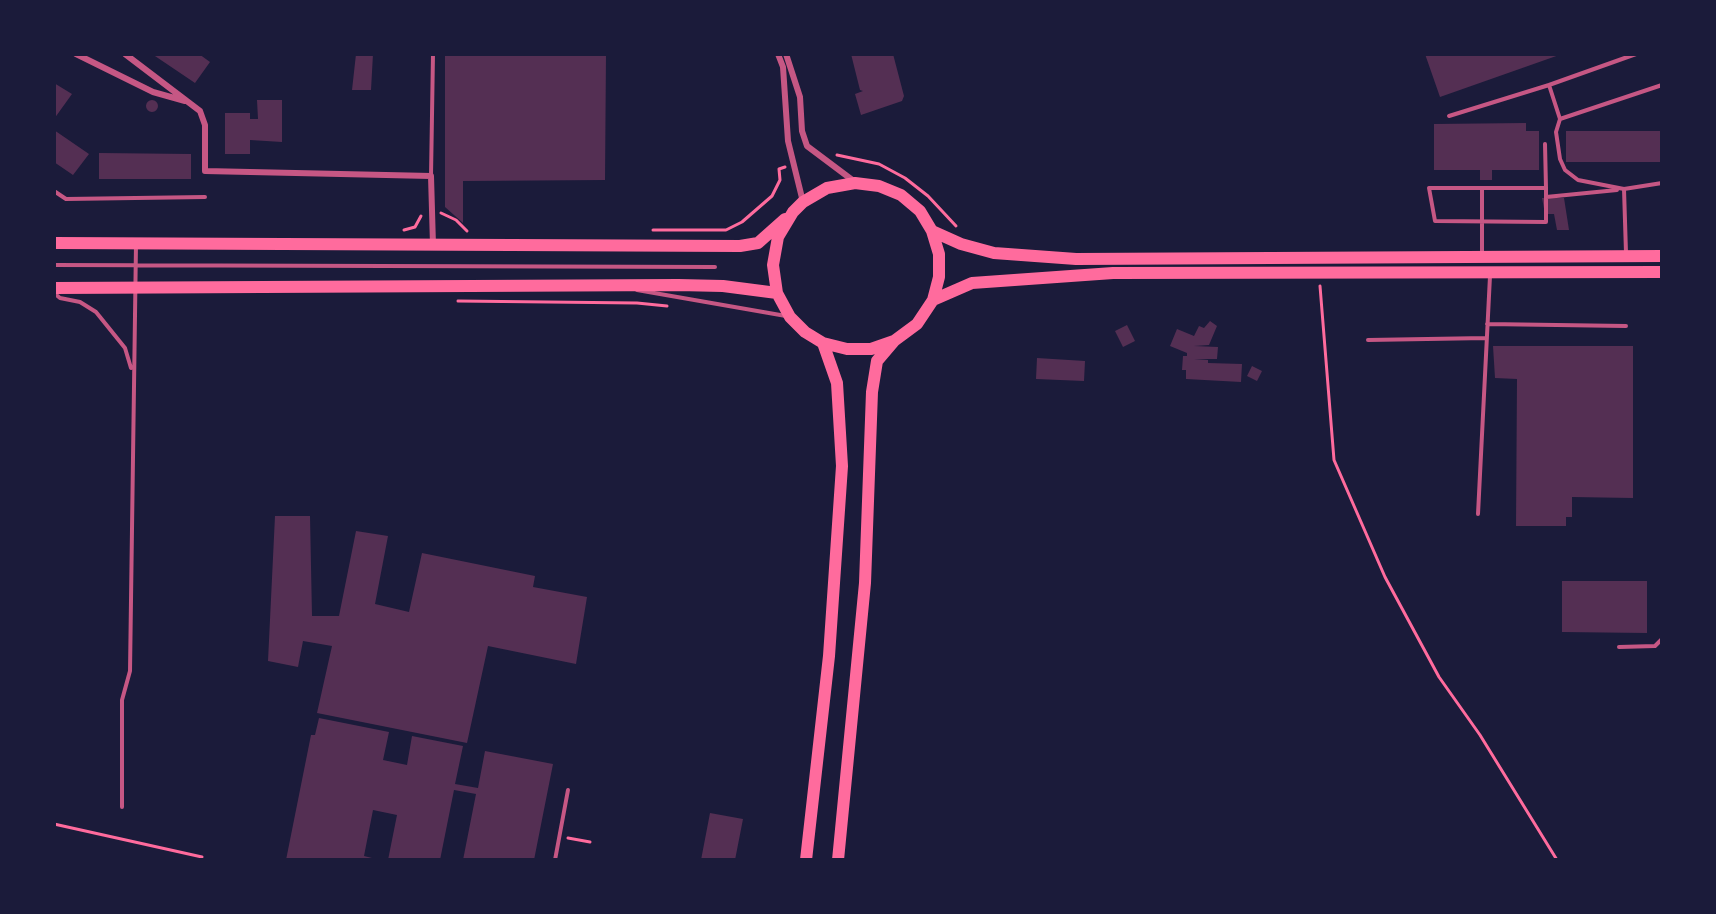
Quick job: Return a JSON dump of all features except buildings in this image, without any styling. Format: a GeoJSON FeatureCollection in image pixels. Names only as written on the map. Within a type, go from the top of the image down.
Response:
{"type":"FeatureCollection","features":[{"type":"Feature","properties":{"kind":"main road"},"geometry":{"type":"LineString","coordinates":[[54,243],[740,246],[758,243],[803,202],[827,188],[855,183],[879,186],[901,195],[920,211],[932,231],[939,254],[939,277],[933,300],[917,324],[894,341],[877,361],[872,392],[865,583],[838,860]]}},
{"type":"Feature","properties":{"kind":"main road"},"geometry":{"type":"LineString","coordinates":[[792,212],[778,237],[773,265],[777,293],[790,317],[805,332],[823,343],[847,349],[871,348],[894,341]]}},
{"type":"Feature","properties":{"kind":"main road"},"geometry":{"type":"LineString","coordinates":[[932,231],[961,244],[993,252],[1058,257],[1662,256]]}},
{"type":"Feature","properties":{"kind":"main road"},"geometry":{"type":"LineString","coordinates":[[933,300],[972,283],[1057,276],[1319,272],[1662,272]]}},
{"type":"Feature","properties":{"kind":"main road"},"geometry":{"type":"LineString","coordinates":[[54,290],[723,286],[777,293]]}},
{"type":"Feature","properties":{"kind":"main road"},"geometry":{"type":"LineString","coordinates":[[806,860],[829,656],[842,466],[837,383],[823,343]]}},
{"type":"Feature","properties":{"kind":"street"},"geometry":{"type":"LineString","coordinates":[[76,54],[153,92],[188,102]]}},
{"type":"Feature","properties":{"kind":"street"},"geometry":{"type":"LineString","coordinates":[[125,54],[201,111],[205,125],[205,171],[390,177],[431,176],[433,244]]}},
{"type":"Feature","properties":{"kind":"street"},"geometry":{"type":"LineString","coordinates":[[778,54],[783,67],[788,141],[803,202]]}},
{"type":"Feature","properties":{"kind":"street"},"geometry":{"type":"LineString","coordinates":[[786,54],[800,97],[802,131],[807,146],[855,183]]}},
{"type":"Feature","properties":{"kind":"lane"},"geometry":{"type":"LineString","coordinates":[[431,176],[433,54]]}},
{"type":"Feature","properties":{"kind":"lane"},"geometry":{"type":"LineString","coordinates":[[1449,116],[1549,85],[1636,54]]}},
{"type":"Feature","properties":{"kind":"lane"},"geometry":{"type":"LineString","coordinates":[[1549,85],[1560,119],[1556,132],[1560,159],[1565,170],[1578,180],[1624,189]]}},
{"type":"Feature","properties":{"kind":"lane"},"geometry":{"type":"LineString","coordinates":[[1560,119],[1662,85]]}},
{"type":"Feature","properties":{"kind":"lane"},"geometry":{"type":"LineString","coordinates":[[1545,144],[1546,188],[1546,222],[1435,221],[1429,188],[1546,188]]}},
{"type":"Feature","properties":{"kind":"lane"},"geometry":{"type":"LineString","coordinates":[[1546,197],[1662,183]]}},
{"type":"Feature","properties":{"kind":"lane"},"geometry":{"type":"LineString","coordinates":[[1482,188],[1482,257]]}},
{"type":"Feature","properties":{"kind":"lane"},"geometry":{"type":"LineString","coordinates":[[1624,189],[1626,257]]}},
{"type":"Feature","properties":{"kind":"lane"},"geometry":{"type":"LineString","coordinates":[[54,191],[66,199],[205,197]]}},
{"type":"Feature","properties":{"kind":"lane"},"geometry":{"type":"LineString","coordinates":[[122,807],[122,700],[130,671],[132,372],[136,243]]}},
{"type":"Feature","properties":{"kind":"lane"},"geometry":{"type":"LineString","coordinates":[[54,265],[716,267]]}},
{"type":"Feature","properties":{"kind":"lane"},"geometry":{"type":"LineString","coordinates":[[1478,514],[1490,272]]}},
{"type":"Feature","properties":{"kind":"lane"},"geometry":{"type":"LineString","coordinates":[[619,287],[689,301],[736,305],[790,317]]}},
{"type":"Feature","properties":{"kind":"lane"},"geometry":{"type":"LineString","coordinates":[[54,290],[60,298],[80,302],[96,312],[125,348],[132,372]]}},
{"type":"Feature","properties":{"kind":"lane"},"geometry":{"type":"LineString","coordinates":[[1487,324],[1626,326]]}},
{"type":"Feature","properties":{"kind":"lane"},"geometry":{"type":"LineString","coordinates":[[1368,340],[1486,338]]}},
{"type":"Feature","properties":{"kind":"lane"},"geometry":{"type":"LineString","coordinates":[[1619,647],[1655,646],[1662,639]]}},
{"type":"Feature","properties":{"kind":"lane"},"geometry":{"type":"LineString","coordinates":[[555,860],[568,790]]}},
{"type":"Feature","properties":{"kind":"path"},"geometry":{"type":"LineString","coordinates":[[818,156],[835,154],[879,164],[905,178],[928,195],[955,226],[962,229]]}},
{"type":"Feature","properties":{"kind":"path"},"geometry":{"type":"LineString","coordinates":[[646,231],[726,230],[742,222],[772,196],[780,180],[779,169],[794,163]]}},
{"type":"Feature","properties":{"kind":"path"},"geometry":{"type":"LineString","coordinates":[[393,230],[415,226],[422,213],[433,213],[445,214],[469,232]]}},
{"type":"Feature","properties":{"kind":"path"},"geometry":{"type":"LineString","coordinates":[[1319,272],[1334,460],[1385,577],[1439,677],[1480,735],[1557,860]]}},
{"type":"Feature","properties":{"kind":"path"},"geometry":{"type":"LineString","coordinates":[[54,824],[202,857]]}},
{"type":"Feature","properties":{"kind":"path"},"geometry":{"type":"LineString","coordinates":[[560,836],[590,842]]}}]}
